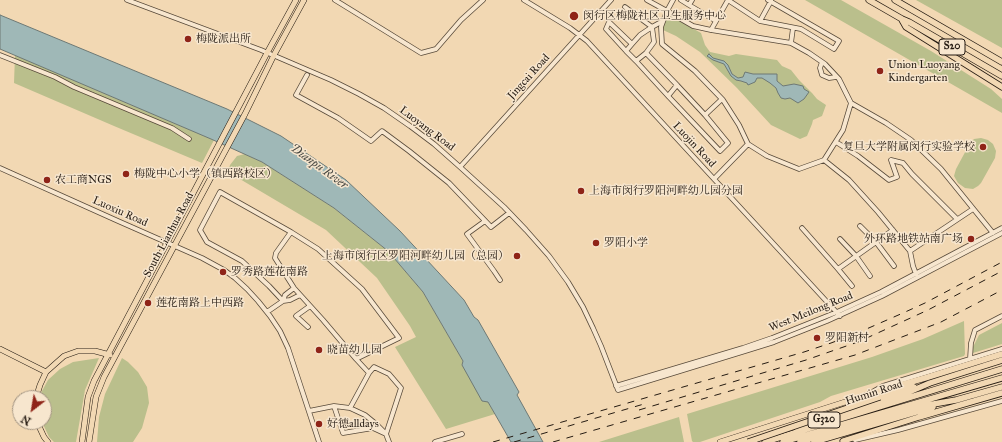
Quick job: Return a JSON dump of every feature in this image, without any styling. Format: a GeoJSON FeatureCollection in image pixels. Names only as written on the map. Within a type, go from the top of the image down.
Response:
{"type":"FeatureCollection","features":[{"type":"Feature","properties":{"kind":"highway","name":"S20"},"geometry":{"type":"LineString","coordinates":[[869,0],[1002,76]]}},
{"type":"Feature","properties":{"kind":"highway","name":"S20"},"geometry":{"type":"LineString","coordinates":[[895,0],[1002,62]]}},
{"type":"Feature","properties":{"kind":"highway"},"geometry":{"type":"LineString","coordinates":[[902,19],[906,27],[984,75],[1002,88]]}},
{"type":"Feature","properties":{"kind":"highway"},"geometry":{"type":"LineString","coordinates":[[870,394],[1002,354]]}},
{"type":"Feature","properties":{"kind":"highway"},"geometry":{"type":"LineString","coordinates":[[896,394],[1002,360]]}},
{"type":"Feature","properties":{"kind":"highway"},"geometry":{"type":"LineString","coordinates":[[765,442],[1002,369]]}},
{"type":"Feature","properties":{"kind":"highway"},"geometry":{"type":"LineString","coordinates":[[896,394],[925,378]]}},
{"type":"Feature","properties":{"kind":"highway"},"geometry":{"type":"LineString","coordinates":[[783,442],[886,412],[917,405],[1002,378]]}},
{"type":"Feature","properties":{"kind":"highway"},"geometry":{"type":"LineString","coordinates":[[748,442],[880,397],[951,385]]}},
{"type":"Feature","properties":{"kind":"highway","name":"G320"},"geometry":{"type":"LineString","coordinates":[[800,442],[917,405],[956,400],[1002,387]]}},
{"type":"Feature","properties":{"kind":"highway"},"geometry":{"type":"LineString","coordinates":[[841,441],[1002,393]]}},
{"type":"Feature","properties":{"kind":"highway","name":"Humin Road"},"geometry":{"type":"LineString","coordinates":[[751,442],[896,394]]}},
{"type":"Feature","properties":{"kind":"highway"},"geometry":{"type":"LineString","coordinates":[[814,442],[956,400]]}},
{"type":"Feature","properties":{"kind":"highway"},"geometry":{"type":"LineString","coordinates":[[923,410],[947,409]]}},
{"type":"Feature","properties":{"kind":"main road","name":"South Lianhua Road"},"geometry":{"type":"LineString","coordinates":[[82,442],[88,397],[94,381],[296,0]]}},
{"type":"Feature","properties":{"kind":"main road","name":"South Lianhua Road"},"geometry":{"type":"LineString","coordinates":[[89,442],[96,397],[104,377],[226,150],[274,55],[304,0]]}},
{"type":"Feature","properties":{"kind":"main road"},"geometry":{"type":"LineString","coordinates":[[0,349],[46,372]]}},
{"type":"Feature","properties":{"kind":"main road"},"geometry":{"type":"LineString","coordinates":[[38,390],[46,372],[64,356],[78,352],[96,351],[108,354],[114,358]]}},
{"type":"Feature","properties":{"kind":"main road"},"geometry":{"type":"LineString","coordinates":[[720,442],[870,394]]}},
{"type":"Feature","properties":{"kind":"main road"},"geometry":{"type":"LineString","coordinates":[[41,430],[48,442]]}},
{"type":"Feature","properties":{"kind":"street","name":"Luoyang Road"},"geometry":{"type":"LineString","coordinates":[[127,0],[274,55],[331,80],[384,108],[410,126],[460,166],[510,213],[549,256],[568,282],[583,307],[617,388]]}},
{"type":"Feature","properties":{"kind":"street"},"geometry":{"type":"LineString","coordinates":[[335,0],[421,53],[436,49],[461,20],[483,0]]}},
{"type":"Feature","properties":{"kind":"street","name":"Luojin Road"},"geometry":{"type":"LineString","coordinates":[[524,0],[587,41],[838,314]]}},
{"type":"Feature","properties":{"kind":"street","name":"Jingcai Road"},"geometry":{"type":"LineString","coordinates":[[460,166],[611,0]]}},
{"type":"Feature","properties":{"kind":"street"},"geometry":{"type":"LineString","coordinates":[[647,0],[693,26],[791,43],[809,53],[825,64],[839,79],[851,103],[886,123],[911,140],[941,169],[993,233]]}},
{"type":"Feature","properties":{"kind":"street"},"geometry":{"type":"LineString","coordinates":[[673,0],[661,27],[662,44],[695,71],[722,99],[739,125],[748,144],[767,156],[798,169],[824,160],[843,130],[851,103]]}},
{"type":"Feature","properties":{"kind":"street"},"geometry":{"type":"LineString","coordinates":[[681,0],[716,21]]}},
{"type":"Feature","properties":{"kind":"street"},"geometry":{"type":"LineString","coordinates":[[689,5],[692,0]]}},
{"type":"Feature","properties":{"kind":"street"},"geometry":{"type":"LineString","coordinates":[[711,30],[728,0],[760,21],[801,29],[834,49],[839,41],[770,1],[760,21]]}},
{"type":"Feature","properties":{"kind":"street"},"geometry":{"type":"LineString","coordinates":[[625,7],[652,27],[654,42],[646,53],[636,61]]}},
{"type":"Feature","properties":{"kind":"street"},"geometry":{"type":"LineString","coordinates":[[626,51],[640,35],[663,21]]}},
{"type":"Feature","properties":{"kind":"street"},"geometry":{"type":"LineString","coordinates":[[632,44],[610,22],[606,29],[720,151],[728,144],[705,115],[646,53]]}},
{"type":"Feature","properties":{"kind":"street"},"geometry":{"type":"LineString","coordinates":[[791,43],[793,28]]}},
{"type":"Feature","properties":{"kind":"street"},"geometry":{"type":"LineString","coordinates":[[0,55],[55,77],[74,87],[172,128],[189,138]]}},
{"type":"Feature","properties":{"kind":"street"},"geometry":{"type":"LineString","coordinates":[[822,62],[820,68],[822,75],[829,78],[836,77]]}},
{"type":"Feature","properties":{"kind":"street"},"geometry":{"type":"LineString","coordinates":[[307,75],[296,95],[338,118],[370,141],[382,131],[449,183],[491,227],[510,213]]}},
{"type":"Feature","properties":{"kind":"street"},"geometry":{"type":"LineString","coordinates":[[668,96],[677,85]]}},
{"type":"Feature","properties":{"kind":"street"},"geometry":{"type":"LineString","coordinates":[[705,115],[722,99]]}},
{"type":"Feature","properties":{"kind":"street"},"geometry":{"type":"LineString","coordinates":[[836,142],[858,156],[888,180],[897,177],[891,160],[903,163],[912,174],[958,219]]}},
{"type":"Feature","properties":{"kind":"street"},"geometry":{"type":"LineString","coordinates":[[714,179],[748,144]]}},
{"type":"Feature","properties":{"kind":"street"},"geometry":{"type":"LineString","coordinates":[[824,160],[849,180],[910,250],[916,274]]}},
{"type":"Feature","properties":{"kind":"street","name":"Luoxiu Road"},"geometry":{"type":"LineString","coordinates":[[0,168],[118,222],[202,258],[224,270],[247,289],[267,312],[280,331],[288,348],[319,442]]}},
{"type":"Feature","properties":{"kind":"street"},"geometry":{"type":"LineString","coordinates":[[283,301],[242,261],[207,242],[200,230],[220,192],[318,249],[362,289],[399,338],[356,359]]}},
{"type":"Feature","properties":{"kind":"street"},"geometry":{"type":"LineString","coordinates":[[910,250],[973,209]]}},
{"type":"Feature","properties":{"kind":"street"},"geometry":{"type":"LineString","coordinates":[[485,221],[467,234],[500,280]]}},
{"type":"Feature","properties":{"kind":"street"},"geometry":{"type":"LineString","coordinates":[[860,226],[876,242],[894,266]]}},
{"type":"Feature","properties":{"kind":"street"},"geometry":{"type":"LineString","coordinates":[[802,228],[852,286]]}},
{"type":"Feature","properties":{"kind":"street","name":"West Meilong Road"},"geometry":{"type":"LineString","coordinates":[[838,314],[1002,228]]}},
{"type":"Feature","properties":{"kind":"street"},"geometry":{"type":"LineString","coordinates":[[838,269],[893,230]]}},
{"type":"Feature","properties":{"kind":"street"},"geometry":{"type":"LineString","coordinates":[[291,232],[276,253],[275,258],[294,288],[369,374]]}},
{"type":"Feature","properties":{"kind":"street","name":"West Meilong Road"},"geometry":{"type":"LineString","coordinates":[[617,388],[681,369],[838,314],[882,296],[1002,233]]}},
{"type":"Feature","properties":{"kind":"street"},"geometry":{"type":"LineString","coordinates":[[840,239],[856,256],[870,276]]}},
{"type":"Feature","properties":{"kind":"street"},"geometry":{"type":"LineString","coordinates":[[283,301],[285,295],[294,288]]}},
{"type":"Feature","properties":{"kind":"street"},"geometry":{"type":"LineString","coordinates":[[267,312],[283,301],[290,300],[300,295]]}},
{"type":"Feature","properties":{"kind":"street"},"geometry":{"type":"LineString","coordinates":[[308,327],[296,316],[310,306]]}},
{"type":"Feature","properties":{"kind":"street"},"geometry":{"type":"LineString","coordinates":[[970,359],[971,343],[976,330],[1002,316]]}},
{"type":"Feature","properties":{"kind":"street","name":"Humin Road"},"geometry":{"type":"LineString","coordinates":[[870,394],[883,386],[1002,348]]}},
{"type":"Feature","properties":{"kind":"street"},"geometry":{"type":"LineString","coordinates":[[350,408],[374,367],[389,374],[401,388],[386,434]]}},
{"type":"Feature","properties":{"kind":"street"},"geometry":{"type":"LineString","coordinates":[[841,441],[855,440],[898,430],[1002,401]]}},
{"type":"Feature","properties":{"kind":"street"},"geometry":{"type":"LineString","coordinates":[[309,411],[334,406],[350,408],[365,415],[376,424],[386,434],[389,442]]}},
{"type":"Feature","properties":{"kind":"street"},"geometry":{"type":"LineString","coordinates":[[334,406],[343,434],[373,428],[386,434]]}},
{"type":"Feature","properties":{"kind":"street"},"geometry":{"type":"LineString","coordinates":[[435,442],[462,434]]}},
{"type":"Feature","properties":{"kind":"street"},"geometry":{"type":"LineString","coordinates":[[748,434],[751,442]]}},
{"type":"Feature","properties":{"kind":"green space"},"geometry":{"type":"Polygon","coordinates":[[[805,0],[841,0],[931,51],[991,89],[1002,99],[1002,113],[805,0]]]}},
{"type":"Feature","properties":{"kind":"green space"},"geometry":{"type":"Polygon","coordinates":[[[916,0],[1002,0],[1002,48],[916,0]]]}},
{"type":"Feature","properties":{"kind":"green space"},"geometry":{"type":"Polygon","coordinates":[[[667,14],[701,33],[705,45],[710,52],[729,56],[736,54],[777,60],[782,66],[791,70],[817,99],[826,105],[822,116],[813,120],[807,136],[800,139],[771,125],[737,88],[700,52],[676,36],[663,30],[667,14]]]}},
{"type":"Feature","properties":{"kind":"green space"},"geometry":{"type":"Polygon","coordinates":[[[15,55],[214,140],[202,163],[114,126],[14,83],[15,55]]]}},
{"type":"Feature","properties":{"kind":"green space"},"geometry":{"type":"Polygon","coordinates":[[[981,138],[988,140],[993,144],[996,151],[995,158],[978,186],[973,189],[965,188],[958,183],[954,176],[956,169],[970,143],[974,139],[981,138]]]}},
{"type":"Feature","properties":{"kind":"green space"},"geometry":{"type":"Polygon","coordinates":[[[245,154],[262,162],[334,208],[388,251],[423,292],[463,361],[462,365],[495,414],[446,429],[395,347],[416,337],[377,278],[326,230],[228,172],[230,165],[237,156],[245,154]]]}},
{"type":"Feature","properties":{"kind":"green space"},"geometry":{"type":"Polygon","coordinates":[[[964,321],[964,356],[831,396],[820,402],[700,442],[692,441],[687,414],[872,357],[923,339],[964,321]]]}},
{"type":"Feature","properties":{"kind":"green space"},"geometry":{"type":"Polygon","coordinates":[[[1002,323],[1002,344],[973,353],[973,347],[979,335],[1002,323]]]}},
{"type":"Feature","properties":{"kind":"green space"},"geometry":{"type":"Polygon","coordinates":[[[99,358],[85,390],[76,442],[54,442],[49,437],[46,430],[52,430],[52,390],[43,390],[48,380],[60,369],[73,362],[99,358]]]}},
{"type":"Feature","properties":{"kind":"green space"},"geometry":{"type":"Polygon","coordinates":[[[122,358],[138,372],[147,387],[149,403],[142,428],[133,442],[97,442],[99,417],[105,394],[122,358]]]}},
{"type":"Feature","properties":{"kind":"green space"},"geometry":{"type":"Polygon","coordinates":[[[679,417],[684,442],[599,442],[679,417]]]}},
{"type":"Feature","properties":{"kind":"water","name":"Dianpu River"},"geometry":{"type":"Polygon","coordinates":[[[0,15],[227,109],[281,136],[346,180],[400,231],[464,300],[474,317],[478,320],[519,392],[517,395],[543,442],[511,442],[488,402],[482,401],[462,365],[463,361],[423,292],[388,251],[334,208],[262,162],[0,49],[0,15]]]}},
{"type":"Feature","properties":{"kind":"water"},"geometry":{"type":"Polygon","coordinates":[[[709,54],[713,58],[724,61],[728,65],[732,74],[738,78],[743,77],[745,72],[753,74],[777,74],[777,81],[783,86],[794,84],[803,86],[804,89],[809,92],[804,99],[798,103],[790,98],[781,98],[776,88],[762,78],[757,78],[755,82],[748,85],[747,83],[736,80],[731,76],[724,64],[707,56],[709,54]]]}},
{"type":"Feature","properties":{"kind":"railway"},"geometry":{"type":"LineString","coordinates":[[493,442],[831,343],[925,303],[1002,262]]}},
{"type":"Feature","properties":{"kind":"railway"},"geometry":{"type":"LineString","coordinates":[[639,410],[806,360],[858,342],[928,310],[1002,271]]}},
{"type":"Feature","properties":{"kind":"railway"},"geometry":{"type":"LineString","coordinates":[[553,442],[855,355],[941,322],[1002,290]]}},
{"type":"Feature","properties":{"kind":"railway"},"geometry":{"type":"LineString","coordinates":[[514,442],[644,404]]}},
{"type":"Feature","properties":{"kind":"place","name":"闵行区梅陇社区卫生服务中心"},"geometry":{"type":"Point","coordinates":[574,16]}},
{"type":"Feature","properties":{"kind":"place","name":"梅陇派出所"},"geometry":{"type":"Point","coordinates":[188,39]}},
{"type":"Feature","properties":{"kind":"place","name":"Union Luoyang Kindergarten"},"geometry":{"type":"Point","coordinates":[880,71]}},
{"type":"Feature","properties":{"kind":"place","name":"复旦大学附属闵行实验学校"},"geometry":{"type":"Point","coordinates":[983,147]}},
{"type":"Feature","properties":{"kind":"place","name":"梅陇中心小学（镇西路校区）"},"geometry":{"type":"Point","coordinates":[126,174]}},
{"type":"Feature","properties":{"kind":"place","name":"农工商NGS"},"geometry":{"type":"Point","coordinates":[47,180]}},
{"type":"Feature","properties":{"kind":"place","name":"上海市闵行罗阳河畔幼儿园分园"},"geometry":{"type":"Point","coordinates":[581,191]}},
{"type":"Feature","properties":{"kind":"place","name":"外环路地铁站南广场"},"geometry":{"type":"Point","coordinates":[971,239]}},
{"type":"Feature","properties":{"kind":"place","name":"罗阳小学"},"geometry":{"type":"Point","coordinates":[596,243]}},
{"type":"Feature","properties":{"kind":"place","name":"上海市闵行区罗阳河畔幼儿园（总园）"},"geometry":{"type":"Point","coordinates":[517,256]}},
{"type":"Feature","properties":{"kind":"place","name":"罗秀路莲花南路"},"geometry":{"type":"Point","coordinates":[223,272]}},
{"type":"Feature","properties":{"kind":"place","name":"莲花南路上中西路"},"geometry":{"type":"Point","coordinates":[148,303]}},
{"type":"Feature","properties":{"kind":"place","name":"罗阳新村"},"geometry":{"type":"Point","coordinates":[817,338]}},
{"type":"Feature","properties":{"kind":"place","name":"晓苗幼儿园"},"geometry":{"type":"Point","coordinates":[319,350]}},
{"type":"Feature","properties":{"kind":"place","name":"好德alldays"},"geometry":{"type":"Point","coordinates":[319,424]}}]}
